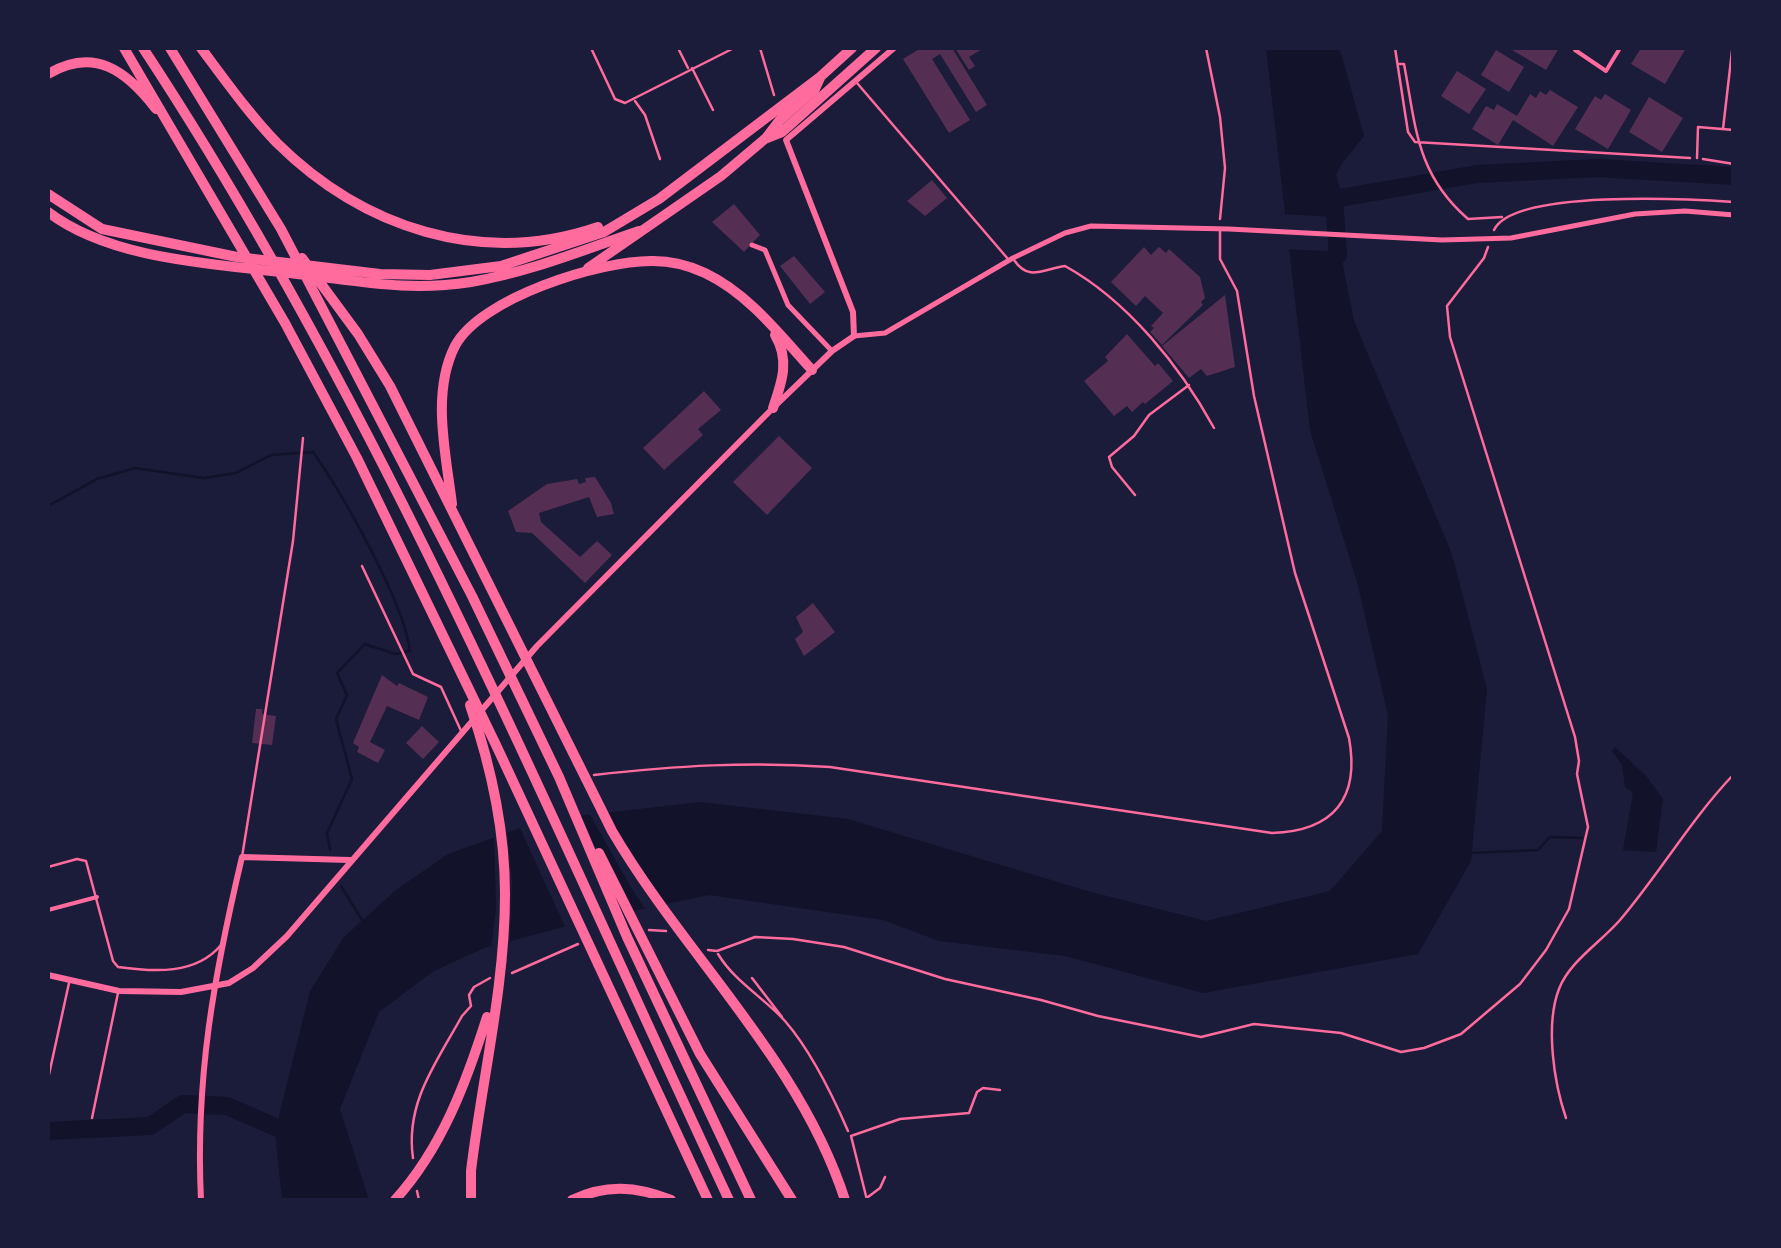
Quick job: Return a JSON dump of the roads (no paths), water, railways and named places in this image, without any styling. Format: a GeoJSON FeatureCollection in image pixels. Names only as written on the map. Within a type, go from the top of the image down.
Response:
{"type":"FeatureCollection","features":[{"type":"Feature","properties":{"kind":"highway"},"geometry":{"type":"LineString","coordinates":[[124,48],[285,322],[357,458],[481,725],[521,799],[583,945],[708,1200]]}},
{"type":"Feature","properties":{"kind":"highway"},"geometry":{"type":"LineString","coordinates":[[143,48],[202,139],[286,284],[390,478],[729,1200]]}},
{"type":"Feature","properties":{"kind":"highway"},"geometry":{"type":"LineString","coordinates":[[170,48],[281,229],[700,1054],[792,1200]]}},
{"type":"Feature","properties":{"kind":"highway"},"geometry":{"type":"LineString","coordinates":[[201,48],[278,144],[350,200],[411,229],[479,242],[522,244],[564,238],[627,217]]}},
{"type":"Feature","properties":{"kind":"highway"},"geometry":{"type":"LineString","coordinates":[[48,212],[87,235],[237,257],[380,274],[430,274],[500,266],[589,238],[659,199],[715,160],[852,48]]}},
{"type":"Feature","properties":{"kind":"highway"},"geometry":{"type":"LineString","coordinates":[[766,138],[782,132],[876,48]]}},
{"type":"Feature","properties":{"kind":"highway"},"geometry":{"type":"LineString","coordinates":[[48,74],[82,60],[103,64],[144,93],[178,137]]}},
{"type":"Feature","properties":{"kind":"highway"},"geometry":{"type":"LineString","coordinates":[[579,274],[686,202],[766,138],[779,121],[816,90],[820,77]]}},
{"type":"Feature","properties":{"kind":"highway"},"geometry":{"type":"LineString","coordinates":[[48,194],[102,229],[198,262],[374,286],[412,288],[471,282],[544,266],[640,231]]}},
{"type":"Feature","properties":{"kind":"highway"},"geometry":{"type":"LineString","coordinates":[[281,229],[358,334],[390,386],[592,792],[641,880],[801,1102],[845,1200]]}},
{"type":"Feature","properties":{"kind":"highway"},"geometry":{"type":"LineString","coordinates":[[454,515],[443,432],[448,364],[469,326],[500,304],[579,274],[640,261],[682,264],[731,288],[754,306],[812,370]]}},
{"type":"Feature","properties":{"kind":"highway"},"geometry":{"type":"LineString","coordinates":[[767,321],[784,354],[782,381],[773,408]]}},
{"type":"Feature","properties":{"kind":"highway"},"geometry":{"type":"LineString","coordinates":[[471,1200],[505,896],[497,808],[481,725]]}},
{"type":"Feature","properties":{"kind":"highway"},"geometry":{"type":"LineString","coordinates":[[559,777],[627,937],[751,1200]]}},
{"type":"Feature","properties":{"kind":"highway"},"geometry":{"type":"LineString","coordinates":[[395,1200],[412,1182],[444,1130],[466,1084],[495,980]]}},
{"type":"Feature","properties":{"kind":"highway"},"geometry":{"type":"LineString","coordinates":[[572,1200],[606,1188],[632,1188],[671,1200]]}},
{"type":"Feature","properties":{"kind":"street"},"geometry":{"type":"LineString","coordinates":[[854,336],[854,312],[786,140],[894,48]]}},
{"type":"Feature","properties":{"kind":"street"},"geometry":{"type":"LineString","coordinates":[[1575,50],[1606,71],[1620,48]]}},
{"type":"Feature","properties":{"kind":"street"},"geometry":{"type":"LineString","coordinates":[[48,975],[119,992],[181,992],[229,984],[252,968],[287,936],[537,646],[832,351],[854,336],[885,334],[1065,232],[1091,226],[1442,240],[1511,238],[1635,214],[1686,211],[1734,216]]}},
{"type":"Feature","properties":{"kind":"street"},"geometry":{"type":"LineString","coordinates":[[752,246],[765,250],[788,305],[832,351]]}},
{"type":"Feature","properties":{"kind":"street"},"geometry":{"type":"LineString","coordinates":[[201,1200],[201,1072],[222,944],[242,858],[351,860]]}},
{"type":"Feature","properties":{"kind":"street"},"geometry":{"type":"LineString","coordinates":[[48,910],[98,896]]}},
{"type":"Feature","properties":{"kind":"lane"},"geometry":{"type":"LineString","coordinates":[[591,48],[616,98],[625,103],[734,48]]}},
{"type":"Feature","properties":{"kind":"lane"},"geometry":{"type":"LineString","coordinates":[[678,48],[713,110]]}},
{"type":"Feature","properties":{"kind":"lane"},"geometry":{"type":"LineString","coordinates":[[760,48],[774,94]]}},
{"type":"Feature","properties":{"kind":"lane"},"geometry":{"type":"LineString","coordinates":[[1723,129],[1732,50]]}},
{"type":"Feature","properties":{"kind":"lane"},"geometry":{"type":"LineString","coordinates":[[854,80],[1022,271],[1032,275],[1065,266],[1085,277],[1134,322],[1190,384],[1214,428]]}},
{"type":"Feature","properties":{"kind":"lane"},"geometry":{"type":"LineString","coordinates":[[633,99],[645,114],[660,159]]}},
{"type":"Feature","properties":{"kind":"lane"},"geometry":{"type":"LineString","coordinates":[[1697,158],[1698,127],[1734,130]]}},
{"type":"Feature","properties":{"kind":"lane"},"geometry":{"type":"LineString","coordinates":[[594,775],[681,765],[758,762],[830,767],[1272,833],[1309,830],[1338,809],[1354,766],[1349,738],[1295,573],[1254,396],[1236,290],[1220,259],[1220,229]]}},
{"type":"Feature","properties":{"kind":"lane"},"geometry":{"type":"LineString","coordinates":[[1135,495],[1112,467],[1109,457],[1134,436],[1149,414],[1190,384]]}},
{"type":"Feature","properties":{"kind":"lane"},"geometry":{"type":"LineString","coordinates":[[242,858],[292,541],[303,438]]}},
{"type":"Feature","properties":{"kind":"lane"},"geometry":{"type":"LineString","coordinates":[[362,566],[414,674],[441,687],[462,734]]}},
{"type":"Feature","properties":{"kind":"lane"},"geometry":{"type":"LineString","coordinates":[[1566,1118],[1555,1085],[1552,1058],[1557,992],[1566,976],[1618,922],[1692,822],[1734,774]]}},
{"type":"Feature","properties":{"kind":"lane"},"geometry":{"type":"LineString","coordinates":[[48,867],[77,858],[86,860],[113,961],[118,967],[139,970],[194,966],[208,960],[222,944]]}},
{"type":"Feature","properties":{"kind":"lane"},"geometry":{"type":"LineString","coordinates":[[48,1079],[70,978]]}},
{"type":"Feature","properties":{"kind":"lane"},"geometry":{"type":"LineString","coordinates":[[92,1118],[119,992]]}},
{"type":"Feature","properties":{"kind":"lane"},"geometry":{"type":"LineString","coordinates":[[885,1176],[880,1188],[867,1199],[851,1136],[900,1118],[969,1112],[982,1088],[1000,1090]]}},
{"type":"Feature","properties":{"kind":"waterway"},"geometry":{"type":"LineString","coordinates":[[1323,163],[1334,199],[1338,255]]}},
{"type":"Feature","properties":{"kind":"waterway"},"geometry":{"type":"LineString","coordinates":[[1334,199],[1477,174],[1597,168],[1734,176]]}},
{"type":"Feature","properties":{"kind":"waterway"},"geometry":{"type":"LineString","coordinates":[[48,506],[97,479],[135,468],[204,478],[236,473],[271,455],[313,452],[384,577],[410,651],[395,654],[365,644],[337,673],[347,695],[336,719],[352,779],[327,833],[330,850]]}},
{"type":"Feature","properties":{"kind":"waterway"},"geometry":{"type":"LineString","coordinates":[[1469,853],[1538,850],[1550,837],[1582,838]]}},
{"type":"Feature","properties":{"kind":"waterway"},"geometry":{"type":"LineString","coordinates":[[341,886],[364,923]]}},
{"type":"Feature","properties":{"kind":"waterway"},"geometry":{"type":"LineString","coordinates":[[48,1131],[150,1126],[183,1104],[227,1106],[294,1135]]}}]}
